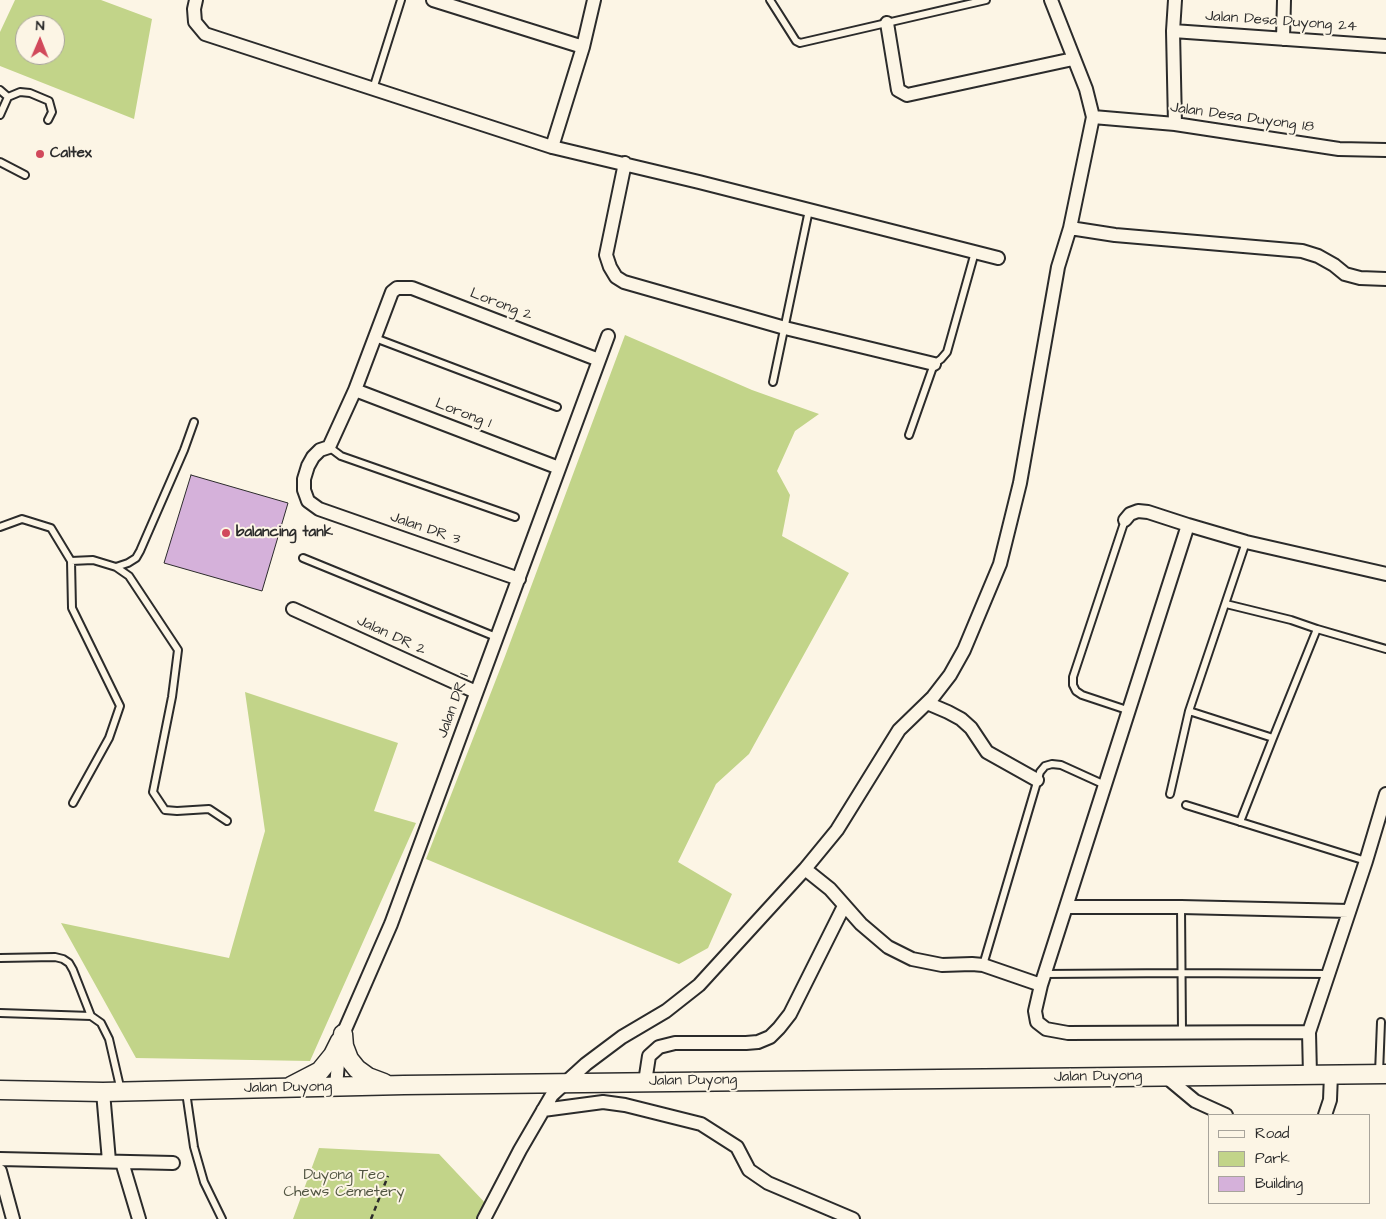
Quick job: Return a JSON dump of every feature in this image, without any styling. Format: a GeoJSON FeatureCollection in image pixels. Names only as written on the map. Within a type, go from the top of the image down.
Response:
{"type":"FeatureCollection","features":[{"type":"Feature","properties":{"kind":"main road"},"geometry":{"type":"LineString","coordinates":[[341,1038],[349,1058],[357,1069],[368,1077],[383,1083],[404,1085]]}},
{"type":"Feature","properties":{"kind":"main road"},"geometry":{"type":"LineString","coordinates":[[284,1088],[320,1071],[333,1054],[341,1038]]}},
{"type":"Feature","properties":{"kind":"main road","name":"Jalan Duyong"},"geometry":{"type":"LineString","coordinates":[[0,1090],[121,1092],[404,1085],[1382,1074]]}},
{"type":"Feature","properties":{"kind":"street"},"geometry":{"type":"LineString","coordinates":[[196,0],[194,9],[195,22],[205,34],[552,147],[624,163],[998,258]]}},
{"type":"Feature","properties":{"kind":"street"},"geometry":{"type":"LineString","coordinates":[[432,0],[583,47]]}},
{"type":"Feature","properties":{"kind":"street"},"geometry":{"type":"LineString","coordinates":[[552,147],[583,47],[594,0]]}},
{"type":"Feature","properties":{"kind":"street"},"geometry":{"type":"LineString","coordinates":[[484,1219],[520,1150],[552,1095],[586,1064],[615,1042],[666,1011],[699,985],[837,830],[898,730],[927,704],[950,675],[964,650],[1000,564],[1020,483],[1058,267],[1070,228],[1093,117],[1086,89],[1051,0]]}},
{"type":"Feature","properties":{"kind":"street"},"geometry":{"type":"LineString","coordinates":[[1175,0],[1173,31],[1175,124]]}},
{"type":"Feature","properties":{"kind":"street"},"geometry":{"type":"LineString","coordinates":[[1283,39],[1284,0]]}},
{"type":"Feature","properties":{"kind":"street"},"geometry":{"type":"LineString","coordinates":[[887,24],[898,90],[907,95],[1073,59]]}},
{"type":"Feature","properties":{"kind":"street","name":"Jalan Desa Duyong 24"},"geometry":{"type":"LineString","coordinates":[[1173,31],[1386,46]]}},
{"type":"Feature","properties":{"kind":"street","name":"Jalan Desa Duyong 18"},"geometry":{"type":"LineString","coordinates":[[1093,117],[1175,124],[1339,149],[1386,150]]}},
{"type":"Feature","properties":{"kind":"street"},"geometry":{"type":"LineString","coordinates":[[624,163],[606,255],[610,268],[624,282],[785,328],[934,364]]}},
{"type":"Feature","properties":{"kind":"street"},"geometry":{"type":"LineString","coordinates":[[1070,228],[1115,235],[1302,252],[1318,256],[1345,274],[1360,278],[1386,279]]}},
{"type":"Feature","properties":{"kind":"street","name":"Lorong 2"},"geometry":{"type":"LineString","coordinates":[[375,338],[392,292],[397,288],[412,288],[599,360]]}},
{"type":"Feature","properties":{"kind":"street","name":"Jalan DR 1"},"geometry":{"type":"LineString","coordinates":[[336,1088],[341,1038],[391,924],[608,336]]}},
{"type":"Feature","properties":{"kind":"street"},"geometry":{"type":"LineString","coordinates":[[329,447],[355,390],[375,338]]}},
{"type":"Feature","properties":{"kind":"street","name":"Lorong 1"},"geometry":{"type":"LineString","coordinates":[[355,390],[559,468]]}},
{"type":"Feature","properties":{"kind":"street","name":"Jalan DR 3"},"geometry":{"type":"LineString","coordinates":[[329,447],[320,450],[312,456],[304,480],[304,490],[308,501],[319,509],[519,579]]}},
{"type":"Feature","properties":{"kind":"street"},"geometry":{"type":"LineString","coordinates":[[1125,520],[1130,514],[1138,511],[1148,512],[1246,542],[1386,574]]}},
{"type":"Feature","properties":{"kind":"street"},"geometry":{"type":"LineString","coordinates":[[1188,525],[1127,710],[1067,907],[1042,980],[1035,1011],[1037,1022],[1046,1029],[1068,1033],[1308,1032]]}},
{"type":"Feature","properties":{"kind":"street","name":"Jalan DR 2"},"geometry":{"type":"LineString","coordinates":[[293,609],[476,692]]}},
{"type":"Feature","properties":{"kind":"street"},"geometry":{"type":"LineString","coordinates":[[927,704],[961,719],[971,728],[987,752],[1037,780]]}},
{"type":"Feature","properties":{"kind":"street"},"geometry":{"type":"LineString","coordinates":[[1310,1075],[1308,1032],[1366,861],[1386,794]]}},
{"type":"Feature","properties":{"kind":"street"},"geometry":{"type":"LineString","coordinates":[[804,869],[830,890],[860,924],[888,947],[912,959],[942,965],[983,965],[1042,980]]}},
{"type":"Feature","properties":{"kind":"street"},"geometry":{"type":"LineString","coordinates":[[645,1082],[649,1056],[659,1047],[675,1043],[746,1044],[770,1037],[790,1014],[844,906]]}},
{"type":"Feature","properties":{"kind":"street"},"geometry":{"type":"LineString","coordinates":[[1067,907],[1181,907],[1349,911]]}},
{"type":"Feature","properties":{"kind":"street"},"geometry":{"type":"LineString","coordinates":[[1325,1114],[1330,1100],[1331,1074]]}},
{"type":"Feature","properties":{"kind":"street"},"geometry":{"type":"LineString","coordinates":[[1165,1076],[1195,1101],[1224,1114]]}},
{"type":"Feature","properties":{"kind":"street"},"geometry":{"type":"LineString","coordinates":[[103,1092],[115,1162],[139,1219]]}},
{"type":"Feature","properties":{"kind":"street"},"geometry":{"type":"LineString","coordinates":[[543,1110],[603,1102],[625,1105],[701,1124],[737,1147],[749,1170],[768,1183],[853,1219]]}},
{"type":"Feature","properties":{"kind":"street"},"geometry":{"type":"LineString","coordinates":[[0,1158],[173,1163]]}},
{"type":"Feature","properties":{"kind":"street"},"geometry":{"type":"LineString","coordinates":[[0,1171],[13,1219]]}},
{"type":"Feature","properties":{"kind":"lane"},"geometry":{"type":"LineString","coordinates":[[373,88],[401,0]]}},
{"type":"Feature","properties":{"kind":"lane"},"geometry":{"type":"LineString","coordinates":[[770,0],[796,41],[800,43],[986,0]]}},
{"type":"Feature","properties":{"kind":"lane"},"geometry":{"type":"LineString","coordinates":[[0,90],[8,97]]}},
{"type":"Feature","properties":{"kind":"lane"},"geometry":{"type":"LineString","coordinates":[[0,115],[8,97],[20,92],[30,93],[49,101],[52,112],[48,120]]}},
{"type":"Feature","properties":{"kind":"lane"},"geometry":{"type":"LineString","coordinates":[[0,162],[25,175]]}},
{"type":"Feature","properties":{"kind":"lane"},"geometry":{"type":"LineString","coordinates":[[773,382],[809,210]]}},
{"type":"Feature","properties":{"kind":"lane"},"geometry":{"type":"LineString","coordinates":[[909,435],[934,364],[947,352],[975,252]]}},
{"type":"Feature","properties":{"kind":"lane"},"geometry":{"type":"LineString","coordinates":[[375,338],[556,407]]}},
{"type":"Feature","properties":{"kind":"lane"},"geometry":{"type":"LineString","coordinates":[[116,567],[136,558],[140,551],[184,450],[194,422]]}},
{"type":"Feature","properties":{"kind":"lane"},"geometry":{"type":"LineString","coordinates":[[329,447],[341,456],[514,517]]}},
{"type":"Feature","properties":{"kind":"lane"},"geometry":{"type":"LineString","coordinates":[[0,528],[22,519],[51,528],[71,560],[72,608],[120,706],[109,738],[74,803]]}},
{"type":"Feature","properties":{"kind":"lane"},"geometry":{"type":"LineString","coordinates":[[1125,520],[1073,677],[1073,685],[1076,691],[1082,695],[1127,710]]}},
{"type":"Feature","properties":{"kind":"lane"},"geometry":{"type":"LineString","coordinates":[[1170,794],[1189,711],[1246,542]]}},
{"type":"Feature","properties":{"kind":"lane"},"geometry":{"type":"LineString","coordinates":[[303,558],[496,637]]}},
{"type":"Feature","properties":{"kind":"lane"},"geometry":{"type":"LineString","coordinates":[[71,560],[93,560],[116,567],[129,576],[178,650],[172,697],[153,792],[165,810],[209,809],[227,821]]}},
{"type":"Feature","properties":{"kind":"lane"},"geometry":{"type":"LineString","coordinates":[[1226,604],[1291,620],[1386,650]]}},
{"type":"Feature","properties":{"kind":"lane"},"geometry":{"type":"LineString","coordinates":[[1240,822],[1317,629]]}},
{"type":"Feature","properties":{"kind":"lane"},"geometry":{"type":"LineString","coordinates":[[1189,711],[1272,738]]}},
{"type":"Feature","properties":{"kind":"lane"},"geometry":{"type":"LineString","coordinates":[[983,965],[1040,772],[1045,766],[1052,764],[1061,765],[1105,784]]}},
{"type":"Feature","properties":{"kind":"lane"},"geometry":{"type":"LineString","coordinates":[[1186,805],[1366,861]]}},
{"type":"Feature","properties":{"kind":"lane"},"geometry":{"type":"LineString","coordinates":[[1181,907],[1182,1032]]}},
{"type":"Feature","properties":{"kind":"lane"},"geometry":{"type":"LineString","coordinates":[[0,958],[55,957],[63,959],[69,963],[73,970],[91,1016]]}},
{"type":"Feature","properties":{"kind":"lane"},"geometry":{"type":"LineString","coordinates":[[1042,980],[1182,973],[1328,974]]}},
{"type":"Feature","properties":{"kind":"lane"},"geometry":{"type":"LineString","coordinates":[[0,1013],[91,1016],[101,1023],[108,1039],[121,1092]]}},
{"type":"Feature","properties":{"kind":"lane"},"geometry":{"type":"LineString","coordinates":[[1382,1022],[1382,1074]]}},
{"type":"Feature","properties":{"kind":"lane"},"geometry":{"type":"LineString","coordinates":[[185,1091],[194,1148],[204,1182],[222,1219]]}},
{"type":"Feature","properties":{"kind":"path"},"geometry":{"type":"LineString","coordinates":[[371,1219],[388,1176]]}},
{"type":"Feature","properties":{"kind":"green space"},"geometry":{"type":"Polygon","coordinates":[[[15,0],[101,0],[152,19],[134,119],[0,66],[0,32],[15,0]]]}},
{"type":"Feature","properties":{"kind":"green space"},"geometry":{"type":"Polygon","coordinates":[[[625,335],[752,390],[819,414],[795,431],[777,471],[790,495],[782,536],[849,573],[749,754],[716,784],[678,862],[732,894],[708,948],[679,964],[426,859],[504,659],[625,335]]]}},
{"type":"Feature","properties":{"kind":"green space"},"geometry":{"type":"Polygon","coordinates":[[[245,692],[398,743],[374,811],[416,823],[310,1061],[136,1058],[61,923],[229,958],[265,831],[245,692]]]}},
{"type":"Feature","properties":{"kind":"green space","name":"Duyong Teo Chews Cemetery"},"geometry":{"type":"Polygon","coordinates":[[[319,1148],[439,1154],[488,1206],[481,1219],[293,1219],[319,1148]]]}},
{"type":"Feature","properties":{"kind":"building","name":"balancing tank"},"geometry":{"type":"Polygon","coordinates":[[[191,475],[288,503],[262,591],[164,563],[191,475]]]}},
{"type":"Feature","properties":{"kind":"place","name":"Caltex"},"geometry":{"type":"Point","coordinates":[40,154]}},
{"type":"Feature","properties":{"kind":"place","name":"balancing tank"},"geometry":{"type":"Point","coordinates":[226,533]}}]}
